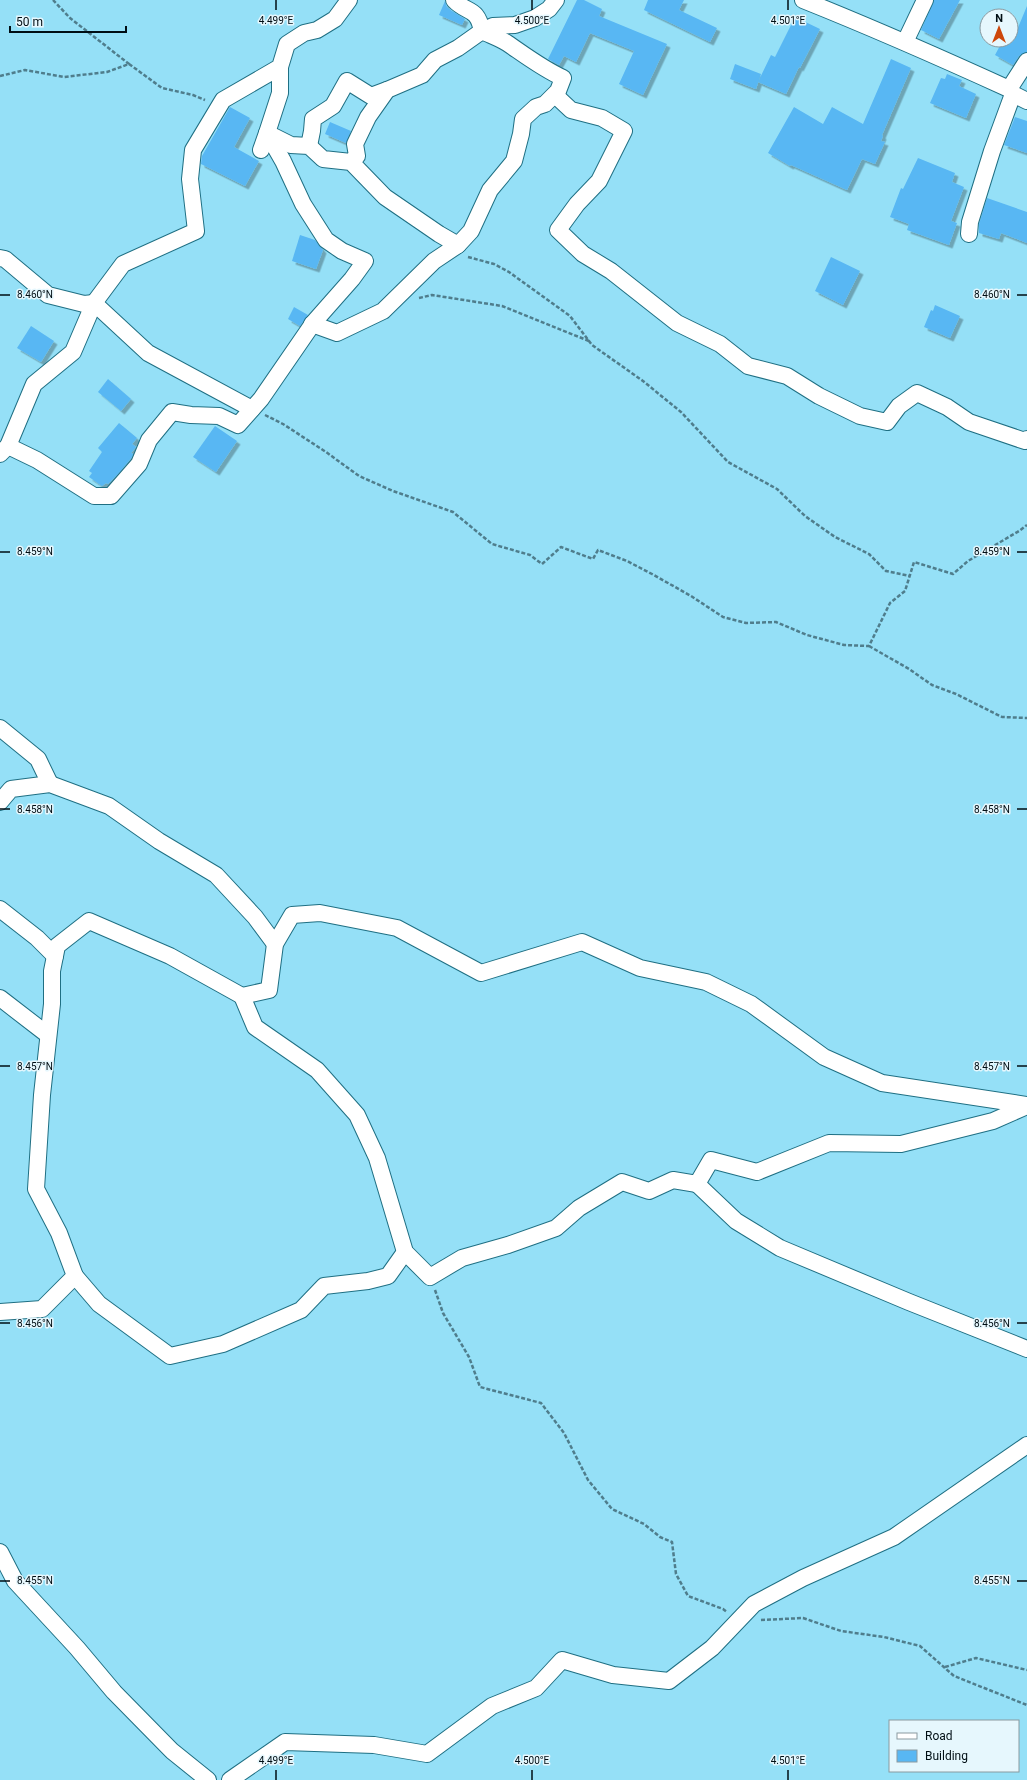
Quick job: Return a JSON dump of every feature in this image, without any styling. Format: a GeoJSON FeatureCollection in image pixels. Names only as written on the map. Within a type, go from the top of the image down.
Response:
{"type":"FeatureCollection","features":[{"type":"Feature","properties":{"kind":"street"},"geometry":{"type":"LineString","coordinates":[[261,150],[280,93],[280,67],[287,44],[304,33],[317,30],[335,19],[349,0]]}},
{"type":"Feature","properties":{"kind":"street"},"geometry":{"type":"LineString","coordinates":[[454,0],[470,9],[480,19],[482,31]]}},
{"type":"Feature","properties":{"kind":"street"},"geometry":{"type":"LineString","coordinates":[[309,146],[313,119],[333,106],[347,81],[371,96],[387,90],[422,76],[435,60],[458,48],[482,31],[493,26],[515,25],[535,18],[549,9],[556,0]]}},
{"type":"Feature","properties":{"kind":"street"},"geometry":{"type":"LineString","coordinates":[[803,0],[836,6],[905,42],[1016,95]]}},
{"type":"Feature","properties":{"kind":"street"},"geometry":{"type":"LineString","coordinates":[[905,42],[925,0]]}},
{"type":"Feature","properties":{"kind":"street"},"geometry":{"type":"LineString","coordinates":[[312,324],[337,333],[383,311],[434,261],[453,249],[471,231],[490,190],[514,161],[523,119],[536,107],[545,104],[558,91],[563,78],[546,70],[506,42],[482,31]]}},
{"type":"Feature","properties":{"kind":"street"},"geometry":{"type":"LineString","coordinates":[[969,234],[970,222],[988,162],[1016,95],[1027,61]]}},
{"type":"Feature","properties":{"kind":"street"},"geometry":{"type":"LineString","coordinates":[[267,133],[283,161],[303,204],[326,240],[342,251],[365,261],[352,279],[312,324],[261,399],[238,425],[219,416],[191,415],[172,412],[149,440],[139,464],[111,496],[94,496],[37,460],[4,450],[34,384],[73,352],[94,303],[123,264],[166,243],[196,231],[190,179],[193,150],[223,100],[280,67]]}},
{"type":"Feature","properties":{"kind":"street"},"geometry":{"type":"LineString","coordinates":[[350,162],[357,156],[355,144],[368,117],[387,90]]}},
{"type":"Feature","properties":{"kind":"street"},"geometry":{"type":"LineString","coordinates":[[555,94],[571,110],[602,118],[624,130],[599,181],[577,204],[558,230],[582,254],[611,271],[677,323],[720,344],[748,366],[787,376],[819,396],[860,416],[887,422],[898,406],[917,393],[947,407],[969,422],[1025,442],[1027,439]]}},
{"type":"Feature","properties":{"kind":"street"},"geometry":{"type":"LineString","coordinates":[[267,133],[291,145],[309,146],[323,159],[350,162],[385,197],[432,230],[453,249]]}},
{"type":"Feature","properties":{"kind":"street"},"geometry":{"type":"LineString","coordinates":[[0,258],[5,259],[48,295],[84,304],[94,303],[148,353],[252,409]]}},
{"type":"Feature","properties":{"kind":"street"},"geometry":{"type":"LineString","coordinates":[[0,728],[38,759],[50,784]]}},
{"type":"Feature","properties":{"kind":"street"},"geometry":{"type":"LineString","coordinates":[[0,802],[11,790],[50,784],[109,806],[159,841],[216,875],[255,917],[275,944]]}},
{"type":"Feature","properties":{"kind":"street"},"geometry":{"type":"LineString","coordinates":[[0,909],[37,938],[55,956]]}},
{"type":"Feature","properties":{"kind":"street"},"geometry":{"type":"LineString","coordinates":[[242,996],[269,990],[275,944],[292,915],[320,913],[397,928],[481,973],[582,942],[640,968],[706,982],[751,1004],[824,1057],[882,1084],[1027,1106]]}},
{"type":"Feature","properties":{"kind":"street"},"geometry":{"type":"LineString","coordinates":[[405,1252],[388,1276],[368,1281],[324,1286],[301,1310],[223,1344],[170,1356],[98,1304],[75,1276],[59,1233],[36,1189],[42,1094],[52,1004],[52,971],[57,946],[88,921],[170,956],[242,996],[255,1027],[318,1070],[357,1115],[377,1158],[405,1252],[430,1277],[462,1258],[508,1245],[556,1228],[579,1208],[622,1182],[649,1191],[673,1180],[697,1184],[736,1221],[780,1248],[909,1302],[1027,1348]]}},
{"type":"Feature","properties":{"kind":"street"},"geometry":{"type":"LineString","coordinates":[[0,998],[48,1035]]}},
{"type":"Feature","properties":{"kind":"street"},"geometry":{"type":"LineString","coordinates":[[697,1184],[711,1160],[757,1172],[829,1143],[901,1144],[993,1121],[1027,1106]]}},
{"type":"Feature","properties":{"kind":"street"},"geometry":{"type":"LineString","coordinates":[[0,1312],[42,1309],[75,1276]]}},
{"type":"Feature","properties":{"kind":"street"},"geometry":{"type":"LineString","coordinates":[[230,1780],[285,1742],[374,1745],[427,1754],[492,1706],[536,1688],[562,1660],[613,1675],[669,1682],[712,1648],[754,1604],[802,1578],[894,1537],[1027,1445]]}},
{"type":"Feature","properties":{"kind":"street"},"geometry":{"type":"LineString","coordinates":[[0,1552],[15,1581],[114,1692],[172,1751],[208,1780]]}},
{"type":"Feature","properties":{"kind":"path"},"geometry":{"type":"LineString","coordinates":[[53,0],[70,18],[162,88],[193,95],[219,107]]}},
{"type":"Feature","properties":{"kind":"path"},"geometry":{"type":"LineString","coordinates":[[0,76],[25,70],[64,77],[107,72],[129,64]]}},
{"type":"Feature","properties":{"kind":"path"},"geometry":{"type":"LineString","coordinates":[[453,249],[494,264],[509,272],[570,316],[592,345],[644,381],[681,412],[728,462],[777,489],[805,516],[834,537],[869,554],[886,571],[910,576]]}},
{"type":"Feature","properties":{"kind":"path"},"geometry":{"type":"LineString","coordinates":[[413,300],[432,295],[502,306],[589,341]]}},
{"type":"Feature","properties":{"kind":"path"},"geometry":{"type":"LineString","coordinates":[[252,409],[283,424],[359,476],[393,491],[453,512],[492,544],[530,555],[542,564],[561,547],[593,559],[598,550],[627,561],[652,574],[691,596],[723,617],[746,623],[776,622],[807,635],[844,645],[869,646],[909,669],[932,685],[956,694],[1002,718],[1027,718]]}},
{"type":"Feature","properties":{"kind":"path"},"geometry":{"type":"LineString","coordinates":[[869,646],[890,603],[905,591],[914,562],[953,574],[968,561],[1019,532],[1027,525]]}},
{"type":"Feature","properties":{"kind":"path"},"geometry":{"type":"LineString","coordinates":[[430,1277],[444,1313],[469,1357],[480,1388],[540,1403],[564,1433],[588,1480],[612,1509],[644,1524],[660,1537],[672,1542],[676,1574],[688,1596],[723,1609],[738,1620],[803,1618],[841,1631],[884,1637],[920,1646],[954,1676],[1027,1705]]}},
{"type":"Feature","properties":{"kind":"path"},"geometry":{"type":"LineString","coordinates":[[945,1668],[976,1658],[1027,1670]]}},
{"type":"Feature","properties":{"kind":"building"},"geometry":{"type":"Polygon","coordinates":[[[577,0],[584,0],[602,9],[599,16],[667,44],[643,95],[619,84],[634,51],[590,33],[576,62],[564,56],[559,65],[548,59],[577,0]]]}},
{"type":"Feature","properties":{"kind":"building"},"geometry":{"type":"Polygon","coordinates":[[[648,0],[684,0],[679,10],[717,28],[710,42],[644,10],[648,0]]]}},
{"type":"Feature","properties":{"kind":"building"},"geometry":{"type":"Polygon","coordinates":[[[934,0],[960,0],[939,39],[921,30],[934,0]]]}},
{"type":"Feature","properties":{"kind":"building"},"geometry":{"type":"Polygon","coordinates":[[[445,1],[447,7],[465,19],[462,25],[439,15],[445,1]]]}},
{"type":"Feature","properties":{"kind":"building"},"geometry":{"type":"Polygon","coordinates":[[[1027,6],[1027,52],[1019,56],[1013,65],[995,55],[999,48],[1019,48],[1019,25],[1027,6]]]}},
{"type":"Feature","properties":{"kind":"building"},"geometry":{"type":"Polygon","coordinates":[[[795,17],[820,29],[786,94],[758,82],[771,55],[775,57],[795,17]]]}},
{"type":"Feature","properties":{"kind":"building"},"geometry":{"type":"Polygon","coordinates":[[[891,59],[911,68],[882,135],[881,141],[885,142],[875,164],[862,159],[847,190],[791,165],[790,166],[768,153],[794,107],[823,124],[832,107],[863,124],[891,59]]]}},
{"type":"Feature","properties":{"kind":"building"},"geometry":{"type":"Polygon","coordinates":[[[735,64],[761,74],[756,89],[730,79],[735,64]]]}},
{"type":"Feature","properties":{"kind":"building"},"geometry":{"type":"Polygon","coordinates":[[[947,74],[962,80],[959,86],[976,94],[966,118],[930,103],[941,78],[945,79],[947,74]]]}},
{"type":"Feature","properties":{"kind":"building"},"geometry":{"type":"Polygon","coordinates":[[[230,107],[250,118],[234,147],[259,161],[245,186],[201,164],[202,156],[230,107]]]}},
{"type":"Feature","properties":{"kind":"building"},"geometry":{"type":"Polygon","coordinates":[[[1015,117],[1027,121],[1027,153],[1004,145],[1015,117]]]}},
{"type":"Feature","properties":{"kind":"building"},"geometry":{"type":"Polygon","coordinates":[[[330,122],[351,131],[346,143],[325,134],[330,122]]]}},
{"type":"Feature","properties":{"kind":"building"},"geometry":{"type":"Polygon","coordinates":[[[918,158],[955,173],[952,182],[964,187],[951,221],[957,223],[949,245],[907,230],[909,224],[890,217],[901,188],[903,189],[918,158]]]}},
{"type":"Feature","properties":{"kind":"building"},"geometry":{"type":"Polygon","coordinates":[[[987,198],[1027,212],[1027,243],[1001,233],[999,239],[979,233],[979,224],[987,198]]]}},
{"type":"Feature","properties":{"kind":"building"},"geometry":{"type":"Polygon","coordinates":[[[300,235],[315,240],[323,250],[316,269],[292,261],[300,235]]]}},
{"type":"Feature","properties":{"kind":"building"},"geometry":{"type":"Polygon","coordinates":[[[831,257],[860,271],[843,305],[815,291],[831,257]]]}},
{"type":"Feature","properties":{"kind":"building"},"geometry":{"type":"Polygon","coordinates":[[[935,305],[960,316],[950,338],[924,327],[931,310],[933,311],[935,305]]]}},
{"type":"Feature","properties":{"kind":"building"},"geometry":{"type":"Polygon","coordinates":[[[294,307],[308,315],[300,326],[288,319],[294,307]]]}},
{"type":"Feature","properties":{"kind":"building"},"geometry":{"type":"Polygon","coordinates":[[[31,326],[54,341],[41,362],[17,348],[31,326]]]}},
{"type":"Feature","properties":{"kind":"building"},"geometry":{"type":"Polygon","coordinates":[[[108,379],[131,399],[121,411],[98,392],[108,379]]]}},
{"type":"Feature","properties":{"kind":"building"},"geometry":{"type":"Polygon","coordinates":[[[119,423],[137,438],[132,444],[136,447],[131,453],[133,454],[132,457],[119,473],[108,484],[106,483],[102,486],[89,477],[92,473],[89,471],[102,452],[98,448],[119,423]]]}},
{"type":"Feature","properties":{"kind":"building"},"geometry":{"type":"Polygon","coordinates":[[[215,426],[237,441],[216,472],[193,457],[215,426]]]}}]}
